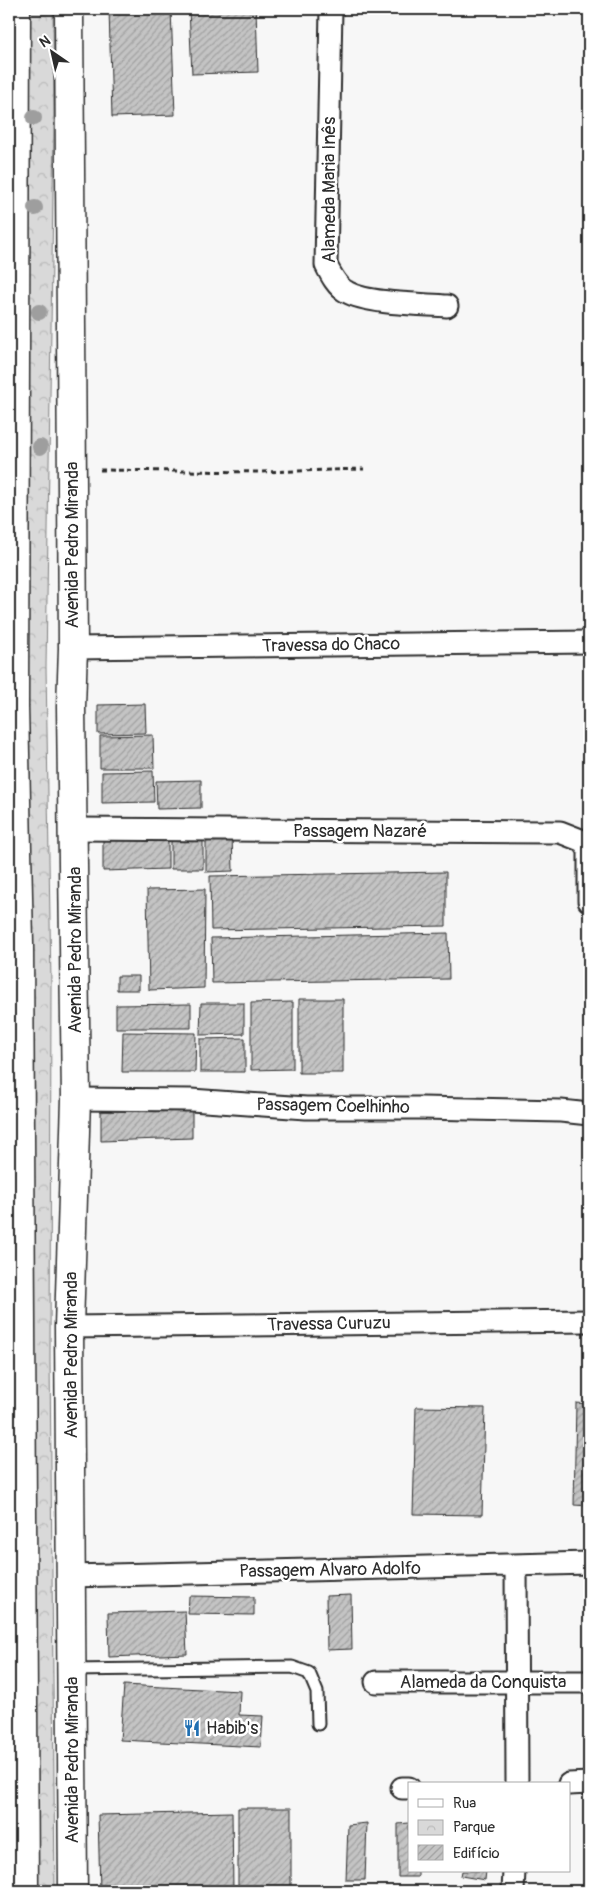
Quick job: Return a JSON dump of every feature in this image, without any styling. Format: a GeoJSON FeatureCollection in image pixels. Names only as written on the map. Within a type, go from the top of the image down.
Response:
{"type":"FeatureCollection","features":[{"type":"Feature","properties":{"kind":"main road"},"geometry":{"type":"LineString","coordinates":[[16,9],[14,706],[19,944],[24,1891]]}},
{"type":"Feature","properties":{"kind":"main road","name":"Avenida Pedro Miranda"},"geometry":{"type":"LineString","coordinates":[[69,9],[73,648],[71,707],[76,1099],[69,1327],[73,1891]]}},
{"type":"Feature","properties":{"kind":"street","name":"Alameda Maria Inês"},"geometry":{"type":"LineString","coordinates":[[331,9],[326,265],[333,279],[346,292],[362,298],[447,306]]}},
{"type":"Feature","properties":{"kind":"street","name":"Travessa do Chaco"},"geometry":{"type":"LineString","coordinates":[[73,648],[589,642]]}},
{"type":"Feature","properties":{"kind":"street","name":"Passagem Nazaré"},"geometry":{"type":"LineString","coordinates":[[74,830],[560,832],[583,841],[589,850],[589,901]]}},
{"type":"Feature","properties":{"kind":"street","name":"Passagem Coelhinho"},"geometry":{"type":"LineString","coordinates":[[76,1099],[191,1100],[306,1108],[422,1108],[561,1111],[589,1114]]}},
{"type":"Feature","properties":{"kind":"street","name":"Travessa Curuzu"},"geometry":{"type":"LineString","coordinates":[[69,1327],[589,1321]]}},
{"type":"Feature","properties":{"kind":"street","name":"Passagem Alvaro Adolfo"},"geometry":{"type":"LineString","coordinates":[[71,1576],[589,1563]]}},
{"type":"Feature","properties":{"kind":"street"},"geometry":{"type":"LineString","coordinates":[[516,1565],[517,1782]]}},
{"type":"Feature","properties":{"kind":"street","name":"Alameda da Conquista"},"geometry":{"type":"LineString","coordinates":[[376,1682],[589,1682]]}},
{"type":"Feature","properties":{"kind":"street"},"geometry":{"type":"LineString","coordinates":[[570,1784],[589,1783]]}},
{"type":"Feature","properties":{"kind":"street"},"geometry":{"type":"LineString","coordinates":[[513,1891],[514,1872]]}},
{"type":"Feature","properties":{"kind":"lane"},"geometry":{"type":"LineString","coordinates":[[71,1670],[292,1667],[309,1673],[318,1692],[318,1724]]}},
{"type":"Feature","properties":{"kind":"path"},"geometry":{"type":"LineString","coordinates":[[72,470],[261,472],[364,468]]}},
{"type":"Feature","properties":{"kind":"green space"},"geometry":{"type":"Polygon","coordinates":[[[27,9],[53,9],[54,124],[46,667],[51,984],[50,1361],[55,1891],[31,1891],[21,293],[27,9]]]}},
{"type":"Feature","properties":{"kind":"green space"},"geometry":{"type":"Polygon","coordinates":[[[9,1798],[11,1891],[9,1891],[9,1798]]]}},
{"type":"Feature","properties":{"kind":"building"},"geometry":{"type":"Polygon","coordinates":[[[109,9],[171,9],[175,115],[112,117],[109,9]]]}},
{"type":"Feature","properties":{"kind":"building"},"geometry":{"type":"Polygon","coordinates":[[[189,9],[256,9],[258,72],[192,74],[189,9]]]}},
{"type":"Feature","properties":{"kind":"building"},"geometry":{"type":"Polygon","coordinates":[[[145,704],[146,733],[98,734],[98,705],[145,704]]]}},
{"type":"Feature","properties":{"kind":"building"},"geometry":{"type":"Polygon","coordinates":[[[153,735],[154,768],[100,768],[100,736],[153,735]]]}},
{"type":"Feature","properties":{"kind":"building"},"geometry":{"type":"Polygon","coordinates":[[[153,771],[154,802],[102,803],[102,772],[153,771]]]}},
{"type":"Feature","properties":{"kind":"building"},"geometry":{"type":"Polygon","coordinates":[[[201,780],[201,808],[157,809],[156,781],[201,780]]]}},
{"type":"Feature","properties":{"kind":"building"},"geometry":{"type":"Polygon","coordinates":[[[206,834],[232,834],[233,871],[206,872],[206,834]]]}},
{"type":"Feature","properties":{"kind":"building"},"geometry":{"type":"Polygon","coordinates":[[[203,835],[203,869],[171,869],[171,836],[203,835]]]}},
{"type":"Feature","properties":{"kind":"building"},"geometry":{"type":"Polygon","coordinates":[[[168,837],[168,869],[103,871],[103,838],[168,837]]]}},
{"type":"Feature","properties":{"kind":"building"},"geometry":{"type":"Polygon","coordinates":[[[446,872],[446,926],[211,930],[210,876],[446,872]]]}},
{"type":"Feature","properties":{"kind":"building"},"geometry":{"type":"Polygon","coordinates":[[[205,889],[204,988],[149,990],[147,890],[205,889]]]}},
{"type":"Feature","properties":{"kind":"building"},"geometry":{"type":"Polygon","coordinates":[[[448,933],[449,979],[212,983],[211,938],[448,933]]]}},
{"type":"Feature","properties":{"kind":"building"},"geometry":{"type":"Polygon","coordinates":[[[117,976],[139,976],[139,990],[117,990],[117,976]]]}},
{"type":"Feature","properties":{"kind":"building"},"geometry":{"type":"Polygon","coordinates":[[[299,999],[343,999],[343,1073],[299,1073],[299,999]]]}},
{"type":"Feature","properties":{"kind":"building"},"geometry":{"type":"Polygon","coordinates":[[[293,1002],[293,1069],[251,1070],[251,1003],[293,1002]]]}},
{"type":"Feature","properties":{"kind":"building"},"geometry":{"type":"Polygon","coordinates":[[[201,1003],[244,1003],[244,1034],[200,1035],[201,1003]]]}},
{"type":"Feature","properties":{"kind":"building"},"geometry":{"type":"Polygon","coordinates":[[[191,1004],[191,1028],[116,1028],[116,1005],[191,1004]]]}},
{"type":"Feature","properties":{"kind":"building"},"geometry":{"type":"Polygon","coordinates":[[[123,1032],[196,1033],[195,1072],[122,1072],[123,1032]]]}},
{"type":"Feature","properties":{"kind":"building"},"geometry":{"type":"Polygon","coordinates":[[[245,1038],[245,1072],[200,1072],[200,1039],[245,1038]]]}},
{"type":"Feature","properties":{"kind":"building"},"geometry":{"type":"Polygon","coordinates":[[[192,1105],[192,1138],[101,1141],[101,1108],[192,1105]]]}},
{"type":"Feature","properties":{"kind":"building"},"geometry":{"type":"Polygon","coordinates":[[[576,1403],[589,1404],[589,1506],[574,1505],[576,1403]]]}},
{"type":"Feature","properties":{"kind":"building"},"geometry":{"type":"Polygon","coordinates":[[[416,1407],[485,1408],[482,1515],[413,1514],[416,1407]]]}},
{"type":"Feature","properties":{"kind":"building"},"geometry":{"type":"Polygon","coordinates":[[[351,1595],[352,1649],[327,1650],[326,1596],[351,1595]]]}},
{"type":"Feature","properties":{"kind":"building"},"geometry":{"type":"Polygon","coordinates":[[[189,1596],[254,1597],[254,1615],[188,1614],[189,1596]]]}},
{"type":"Feature","properties":{"kind":"building"},"geometry":{"type":"Polygon","coordinates":[[[185,1611],[187,1654],[109,1657],[108,1613],[185,1611]]]}},
{"type":"Feature","properties":{"kind":"building","name":"Habib's"},"geometry":{"type":"Polygon","coordinates":[[[124,1685],[240,1691],[239,1715],[263,1716],[261,1747],[120,1740],[124,1685]]]}},
{"type":"Feature","properties":{"kind":"building"},"geometry":{"type":"Polygon","coordinates":[[[238,1808],[291,1808],[291,1890],[238,1891],[238,1808]]]}},
{"type":"Feature","properties":{"kind":"building"},"geometry":{"type":"Polygon","coordinates":[[[232,1812],[233,1891],[100,1891],[98,1815],[232,1812]]]}},
{"type":"Feature","properties":{"kind":"building"},"geometry":{"type":"Polygon","coordinates":[[[367,1823],[365,1880],[346,1880],[348,1825],[367,1823]]]}},
{"type":"Feature","properties":{"kind":"building"},"geometry":{"type":"Polygon","coordinates":[[[408,1823],[408,1872],[418,1872],[418,1877],[398,1877],[398,1824],[408,1823]]]}},
{"type":"Feature","properties":{"kind":"building"},"geometry":{"type":"Polygon","coordinates":[[[462,1872],[486,1872],[485,1880],[461,1876],[462,1872]]]}},
{"type":"Feature","properties":{"kind":"place","name":"Habib's"},"geometry":{"type":"Point","coordinates":[192,1728]}}]}
